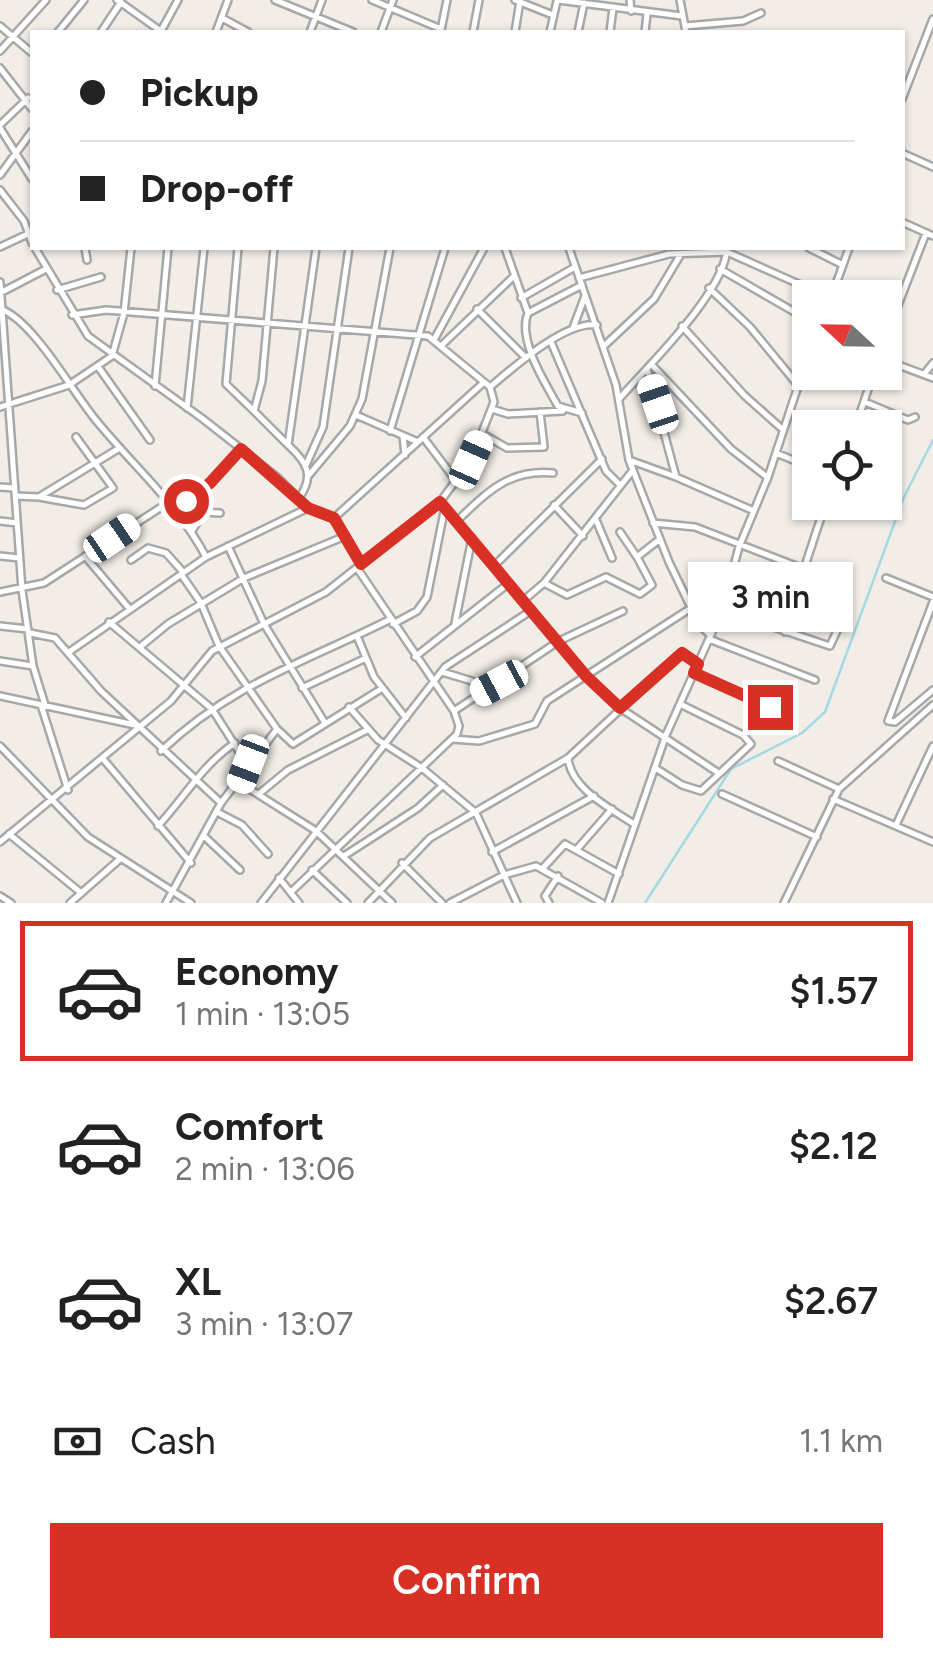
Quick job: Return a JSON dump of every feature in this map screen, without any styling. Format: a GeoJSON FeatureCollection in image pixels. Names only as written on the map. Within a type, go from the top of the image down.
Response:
{"type":"FeatureCollection","features":[{"type":"Feature","properties":{"kind":"street"},"geometry":{"type":"LineString","coordinates":[[0,50],[46,0]]}},
{"type":"Feature","properties":{"kind":"street"},"geometry":{"type":"LineString","coordinates":[[60,30],[84,0]]}},
{"type":"Feature","properties":{"kind":"street"},"geometry":{"type":"LineString","coordinates":[[162,30],[178,0]]}},
{"type":"Feature","properties":{"kind":"street"},"geometry":{"type":"LineString","coordinates":[[217,30],[228,0]]}},
{"type":"Feature","properties":{"kind":"street"},"geometry":{"type":"LineString","coordinates":[[276,0],[348,30]]}},
{"type":"Feature","properties":{"kind":"street"},"geometry":{"type":"LineString","coordinates":[[311,30],[322,0]]}},
{"type":"Feature","properties":{"kind":"street"},"geometry":{"type":"LineString","coordinates":[[372,0],[438,30]]}},
{"type":"Feature","properties":{"kind":"street"},"geometry":{"type":"LineString","coordinates":[[382,30],[393,0]]}},
{"type":"Feature","properties":{"kind":"street"},"geometry":{"type":"LineString","coordinates":[[440,30],[447,0]]}},
{"type":"Feature","properties":{"kind":"street"},"geometry":{"type":"LineString","coordinates":[[473,30],[479,0]]}},
{"type":"Feature","properties":{"kind":"street"},"geometry":{"type":"LineString","coordinates":[[515,30],[518,0],[553,15]]}},
{"type":"Feature","properties":{"kind":"street"},"geometry":{"type":"LineString","coordinates":[[550,30],[558,0],[682,16]]}},
{"type":"Feature","properties":{"kind":"street"},"geometry":{"type":"LineString","coordinates":[[630,0],[631,11]]}},
{"type":"Feature","properties":{"kind":"street"},"geometry":{"type":"LineString","coordinates":[[680,0],[685,30],[742,21],[761,13]]}},
{"type":"Feature","properties":{"kind":"street"},"geometry":{"type":"LineString","coordinates":[[102,30],[119,1],[158,30]]}},
{"type":"Feature","properties":{"kind":"street"},"geometry":{"type":"LineString","coordinates":[[578,30],[584,3]]}},
{"type":"Feature","properties":{"kind":"street"},"geometry":{"type":"LineString","coordinates":[[610,30],[613,8]]}},
{"type":"Feature","properties":{"kind":"street"},"geometry":{"type":"LineString","coordinates":[[645,30],[646,14]]}},
{"type":"Feature","properties":{"kind":"street"},"geometry":{"type":"LineString","coordinates":[[222,18],[244,30]]}},
{"type":"Feature","properties":{"kind":"street"},"geometry":{"type":"LineString","coordinates":[[905,91],[933,20]]}},
{"type":"Feature","properties":{"kind":"street"},"geometry":{"type":"LineString","coordinates":[[0,26],[30,52]]}},
{"type":"Feature","properties":{"kind":"street"},"geometry":{"type":"LineString","coordinates":[[0,68],[30,104]]}},
{"type":"Feature","properties":{"kind":"street"},"geometry":{"type":"LineString","coordinates":[[28,98],[0,127],[30,175]]}},
{"type":"Feature","properties":{"kind":"street"},"geometry":{"type":"LineString","coordinates":[[0,176],[30,135]]}},
{"type":"Feature","properties":{"kind":"street"},"geometry":{"type":"LineString","coordinates":[[905,154],[933,167]]}},
{"type":"Feature","properties":{"kind":"street"},"geometry":{"type":"LineString","coordinates":[[0,190],[30,234],[0,246]]}},
{"type":"Feature","properties":{"kind":"street"},"geometry":{"type":"LineString","coordinates":[[0,205],[10,202]]}},
{"type":"Feature","properties":{"kind":"street"},"geometry":{"type":"LineString","coordinates":[[902,299],[929,235],[905,223]]}},
{"type":"Feature","properties":{"kind":"street"},"geometry":{"type":"LineString","coordinates":[[36,250],[72,315],[112,356],[241,449],[308,508],[334,518],[392,622],[415,658],[436,680],[460,726],[452,739],[292,891]]}},
{"type":"Feature","properties":{"kind":"street"},"geometry":{"type":"LineString","coordinates":[[84,250],[87,260]]}},
{"type":"Feature","properties":{"kind":"street"},"geometry":{"type":"LineString","coordinates":[[4,406],[69,384],[112,356],[124,312],[130,250]]}},
{"type":"Feature","properties":{"kind":"street"},"geometry":{"type":"LineString","coordinates":[[155,386],[168,250]]}},
{"type":"Feature","properties":{"kind":"street"},"geometry":{"type":"LineString","coordinates":[[187,409],[204,250]]}},
{"type":"Feature","properties":{"kind":"street"},"geometry":{"type":"LineString","coordinates":[[238,250],[226,384],[306,464],[309,475]]}},
{"type":"Feature","properties":{"kind":"street"},"geometry":{"type":"LineString","coordinates":[[254,411],[268,323],[274,250]]}},
{"type":"Feature","properties":{"kind":"street"},"geometry":{"type":"LineString","coordinates":[[288,446],[316,250]]}},
{"type":"Feature","properties":{"kind":"street"},"geometry":{"type":"LineString","coordinates":[[306,464],[322,427],[350,250]]}},
{"type":"Feature","properties":{"kind":"street"},"geometry":{"type":"LineString","coordinates":[[299,498],[309,475],[356,415],[390,250]]}},
{"type":"Feature","properties":{"kind":"street"},"geometry":{"type":"LineString","coordinates":[[390,430],[444,250]]}},
{"type":"Feature","properties":{"kind":"street"},"geometry":{"type":"LineString","coordinates":[[435,338],[483,250]]}},
{"type":"Feature","properties":{"kind":"street"},"geometry":{"type":"LineString","coordinates":[[505,250],[528,313],[524,327],[532,352],[563,410]]}},
{"type":"Feature","properties":{"kind":"street"},"geometry":{"type":"LineString","coordinates":[[571,250],[619,399],[629,460],[691,608],[710,637],[814,680]]}},
{"type":"Feature","properties":{"kind":"street"},"geometry":{"type":"LineString","coordinates":[[619,399],[682,326],[709,288],[727,250]]}},
{"type":"Feature","properties":{"kind":"street"},"geometry":{"type":"LineString","coordinates":[[528,313],[581,282],[681,254],[727,250],[792,280]]}},
{"type":"Feature","properties":{"kind":"street"},"geometry":{"type":"LineString","coordinates":[[813,250],[843,265]]}},
{"type":"Feature","properties":{"kind":"street"},"geometry":{"type":"LineString","coordinates":[[837,280],[848,250]]}},
{"type":"Feature","properties":{"kind":"street"},"geometry":{"type":"LineString","coordinates":[[604,346],[654,299],[681,254]]}},
{"type":"Feature","properties":{"kind":"street"},"geometry":{"type":"LineString","coordinates":[[521,298],[575,267]]}},
{"type":"Feature","properties":{"kind":"street"},"geometry":{"type":"LineString","coordinates":[[1,293],[46,269]]}},
{"type":"Feature","properties":{"kind":"street"},"geometry":{"type":"LineString","coordinates":[[720,269],[792,311]]}},
{"type":"Feature","properties":{"kind":"street"},"geometry":{"type":"LineString","coordinates":[[57,290],[101,277]]}},
{"type":"Feature","properties":{"kind":"street"},"geometry":{"type":"LineString","coordinates":[[442,345],[513,277]]}},
{"type":"Feature","properties":{"kind":"street"},"geometry":{"type":"LineString","coordinates":[[0,282],[4,406],[22,590],[34,666],[68,790]]}},
{"type":"Feature","properties":{"kind":"street"},"geometry":{"type":"LineString","coordinates":[[709,288],[792,378]]}},
{"type":"Feature","properties":{"kind":"street"},"geometry":{"type":"LineString","coordinates":[[572,330],[586,294]]}},
{"type":"Feature","properties":{"kind":"street"},"geometry":{"type":"LineString","coordinates":[[477,308],[526,358]]}},
{"type":"Feature","properties":{"kind":"street"},"geometry":{"type":"LineString","coordinates":[[1,309],[38,345],[119,448],[185,522],[206,557]]}},
{"type":"Feature","properties":{"kind":"street"},"geometry":{"type":"LineString","coordinates":[[72,315],[124,312],[375,328],[420,335],[435,338],[482,384],[490,387]]}},
{"type":"Feature","properties":{"kind":"street"},"geometry":{"type":"LineString","coordinates":[[490,387],[532,352],[585,324],[598,325]]}},
{"type":"Feature","properties":{"kind":"street"},"geometry":{"type":"LineString","coordinates":[[682,326],[744,395],[782,428]]}},
{"type":"Feature","properties":{"kind":"street"},"geometry":{"type":"LineString","coordinates":[[551,342],[602,460],[620,485]]}},
{"type":"Feature","properties":{"kind":"street"},"geometry":{"type":"LineString","coordinates":[[925,373],[933,362]]}},
{"type":"Feature","properties":{"kind":"street"},"geometry":{"type":"LineString","coordinates":[[902,366],[933,378]]}},
{"type":"Feature","properties":{"kind":"street"},"geometry":{"type":"LineString","coordinates":[[649,367],[676,477]]}},
{"type":"Feature","properties":{"kind":"street"},"geometry":{"type":"LineString","coordinates":[[649,367],[730,449],[768,478]]}},
{"type":"Feature","properties":{"kind":"street"},"geometry":{"type":"LineString","coordinates":[[99,368],[150,440]]}},
{"type":"Feature","properties":{"kind":"street"},"geometry":{"type":"LineString","coordinates":[[787,372],[792,372]]}},
{"type":"Feature","properties":{"kind":"street"},"geometry":{"type":"LineString","coordinates":[[334,518],[482,384]]}},
{"type":"Feature","properties":{"kind":"street"},"geometry":{"type":"LineString","coordinates":[[80,892],[3,837],[104,760],[186,685],[219,646],[326,592],[442,505],[483,434],[492,409],[490,387]]}},
{"type":"Feature","properties":{"kind":"street"},"geometry":{"type":"LineString","coordinates":[[450,903],[504,875],[543,868],[605,903],[619,874],[666,735],[722,610],[738,547],[768,478],[795,390]]}},
{"type":"Feature","properties":{"kind":"street"},"geometry":{"type":"LineString","coordinates":[[862,410],[869,390]]}},
{"type":"Feature","properties":{"kind":"street"},"geometry":{"type":"LineString","coordinates":[[865,402],[908,420],[915,417]]}},
{"type":"Feature","properties":{"kind":"street"},"geometry":{"type":"LineString","coordinates":[[492,409],[508,414],[563,410],[582,413]]}},
{"type":"Feature","properties":{"kind":"street"},"geometry":{"type":"LineString","coordinates":[[483,434],[507,448],[544,447],[540,412]]}},
{"type":"Feature","properties":{"kind":"street"},"geometry":{"type":"LineString","coordinates":[[356,415],[420,440],[458,482]]}},
{"type":"Feature","properties":{"kind":"street"},"geometry":{"type":"LineString","coordinates":[[402,436],[405,455]]}},
{"type":"Feature","properties":{"kind":"street"},"geometry":{"type":"LineString","coordinates":[[15,496],[84,505],[113,488],[76,437]]}},
{"type":"Feature","properties":{"kind":"street"},"geometry":{"type":"LineString","coordinates":[[39,497],[119,448]]}},
{"type":"Feature","properties":{"kind":"street"},"geometry":{"type":"LineString","coordinates":[[175,510],[210,483],[241,449]]}},
{"type":"Feature","properties":{"kind":"street"},"geometry":{"type":"LineString","coordinates":[[776,453],[792,460]]}},
{"type":"Feature","properties":{"kind":"street"},"geometry":{"type":"LineString","coordinates":[[495,565],[602,460]]}},
{"type":"Feature","properties":{"kind":"street"},"geometry":{"type":"LineString","coordinates":[[629,460],[754,510]]}},
{"type":"Feature","properties":{"kind":"street"},"geometry":{"type":"LineString","coordinates":[[524,600],[544,584],[633,470]]}},
{"type":"Feature","properties":{"kind":"street"},"geometry":{"type":"LineString","coordinates":[[457,521],[493,488],[518,473],[553,473]]}},
{"type":"Feature","properties":{"kind":"street"},"geometry":{"type":"LineString","coordinates":[[0,486],[14,488]]}},
{"type":"Feature","properties":{"kind":"street"},"geometry":{"type":"LineString","coordinates":[[0,592],[44,584],[166,504]]}},
{"type":"Feature","properties":{"kind":"street"},"geometry":{"type":"LineString","coordinates":[[554,504],[583,536]]}},
{"type":"Feature","properties":{"kind":"street"},"geometry":{"type":"LineString","coordinates":[[442,505],[586,676],[620,708],[717,772]]}},
{"type":"Feature","properties":{"kind":"street"},"geometry":{"type":"LineString","coordinates":[[161,750],[212,709],[287,664],[417,611],[427,598],[442,505]]}},
{"type":"Feature","properties":{"kind":"street"},"geometry":{"type":"LineString","coordinates":[[70,652],[206,557],[308,508]]}},
{"type":"Feature","properties":{"kind":"street"},"geometry":{"type":"LineString","coordinates":[[185,522],[208,509],[220,513]]}},
{"type":"Feature","properties":{"kind":"street"},"geometry":{"type":"LineString","coordinates":[[192,531],[196,518]]}},
{"type":"Feature","properties":{"kind":"street"},"geometry":{"type":"LineString","coordinates":[[596,520],[612,558]]}},
{"type":"Feature","properties":{"kind":"street"},"geometry":{"type":"LineString","coordinates":[[785,632],[821,520]]}},
{"type":"Feature","properties":{"kind":"street"},"geometry":{"type":"LineString","coordinates":[[0,521],[17,523]]}},
{"type":"Feature","properties":{"kind":"street"},"geometry":{"type":"LineString","coordinates":[[653,523],[680,523],[806,570],[846,596],[846,611],[830,646],[722,610]]}},
{"type":"Feature","properties":{"kind":"street"},"geometry":{"type":"LineString","coordinates":[[544,584],[567,595],[606,577],[640,594],[652,585],[620,532]]}},
{"type":"Feature","properties":{"kind":"street"},"geometry":{"type":"LineString","coordinates":[[140,647],[244,578],[343,536]]}},
{"type":"Feature","properties":{"kind":"street"},"geometry":{"type":"LineString","coordinates":[[415,658],[448,634],[455,622],[472,538]]}},
{"type":"Feature","properties":{"kind":"street"},"geometry":{"type":"LineString","coordinates":[[637,557],[660,540]]}},
{"type":"Feature","properties":{"kind":"street"},"geometry":{"type":"LineString","coordinates":[[228,545],[264,624],[325,723]]}},
{"type":"Feature","properties":{"kind":"street"},"geometry":{"type":"LineString","coordinates":[[130,560],[148,548],[157,548],[182,573],[201,603],[219,646],[291,744],[382,690]]}},
{"type":"Feature","properties":{"kind":"street"},"geometry":{"type":"LineString","coordinates":[[0,556],[19,558]]}},
{"type":"Feature","properties":{"kind":"street"},"geometry":{"type":"LineString","coordinates":[[85,556],[129,608]]}},
{"type":"Feature","properties":{"kind":"street"},"geometry":{"type":"LineString","coordinates":[[886,578],[933,599],[888,721],[895,722],[933,690]]}},
{"type":"Feature","properties":{"kind":"street"},"geometry":{"type":"LineString","coordinates":[[455,622],[509,583]]}},
{"type":"Feature","properties":{"kind":"street"},"geometry":{"type":"LineString","coordinates":[[452,739],[479,741],[534,724],[547,702],[691,608]]}},
{"type":"Feature","properties":{"kind":"street"},"geometry":{"type":"LineString","coordinates":[[261,903],[442,672],[532,610]]}},
{"type":"Feature","properties":{"kind":"street"},"geometry":{"type":"LineString","coordinates":[[454,712],[559,641],[624,611]]}},
{"type":"Feature","properties":{"kind":"street"},"geometry":{"type":"LineString","coordinates":[[109,622],[212,709],[248,764]]}},
{"type":"Feature","properties":{"kind":"street"},"geometry":{"type":"LineString","coordinates":[[0,626],[52,635],[137,727],[200,779],[221,803]]}},
{"type":"Feature","properties":{"kind":"street"},"geometry":{"type":"LineString","coordinates":[[356,636],[382,690],[407,718]]}},
{"type":"Feature","properties":{"kind":"street"},"geometry":{"type":"LineString","coordinates":[[368,903],[402,863],[430,838],[568,758],[680,654],[698,664]]}},
{"type":"Feature","properties":{"kind":"street"},"geometry":{"type":"LineString","coordinates":[[302,688],[366,658]]}},
{"type":"Feature","properties":{"kind":"street"},"geometry":{"type":"LineString","coordinates":[[0,661],[34,666]]}},
{"type":"Feature","properties":{"kind":"street"},"geometry":{"type":"LineString","coordinates":[[442,672],[472,681],[480,693]]}},
{"type":"Feature","properties":{"kind":"street"},"geometry":{"type":"LineString","coordinates":[[694,673],[770,707]]}},
{"type":"Feature","properties":{"kind":"street"},"geometry":{"type":"LineString","coordinates":[[0,696],[137,727]]}},
{"type":"Feature","properties":{"kind":"street"},"geometry":{"type":"LineString","coordinates":[[657,769],[701,791],[717,772],[748,750],[749,739],[680,704]]}},
{"type":"Feature","properties":{"kind":"street"},"geometry":{"type":"LineString","coordinates":[[784,903],[839,789],[933,706]]}},
{"type":"Feature","properties":{"kind":"street"},"geometry":{"type":"LineString","coordinates":[[349,707],[367,730],[422,768],[476,813],[517,903]]}},
{"type":"Feature","properties":{"kind":"street"},"geometry":{"type":"LineString","coordinates":[[166,903],[221,803],[240,783],[248,764],[277,729]]}},
{"type":"Feature","properties":{"kind":"street"},"geometry":{"type":"LineString","coordinates":[[260,793],[288,770],[367,730]]}},
{"type":"Feature","properties":{"kind":"street"},"geometry":{"type":"LineString","coordinates":[[158,826],[200,779],[210,760],[235,743]]}},
{"type":"Feature","properties":{"kind":"street"},"geometry":{"type":"LineString","coordinates":[[0,746],[88,837],[191,903]]}},
{"type":"Feature","properties":{"kind":"street"},"geometry":{"type":"LineString","coordinates":[[896,826],[933,746]]}},
{"type":"Feature","properties":{"kind":"street"},"geometry":{"type":"LineString","coordinates":[[568,758],[572,774],[594,796],[635,824]]}},
{"type":"Feature","properties":{"kind":"street"},"geometry":{"type":"LineString","coordinates":[[104,760],[190,863]]}},
{"type":"Feature","properties":{"kind":"street"},"geometry":{"type":"LineString","coordinates":[[778,761],[839,789]]}},
{"type":"Feature","properties":{"kind":"street"},"geometry":{"type":"LineString","coordinates":[[240,783],[316,830],[392,903]]}},
{"type":"Feature","properties":{"kind":"street"},"geometry":{"type":"LineString","coordinates":[[344,857],[418,808],[443,785]]}},
{"type":"Feature","properties":{"kind":"street"},"geometry":{"type":"LineString","coordinates":[[722,794],[816,837]]}},
{"type":"Feature","properties":{"kind":"street"},"geometry":{"type":"LineString","coordinates":[[492,852],[594,796]]}},
{"type":"Feature","properties":{"kind":"street"},"geometry":{"type":"LineString","coordinates":[[834,799],[933,842]]}},
{"type":"Feature","properties":{"kind":"street"},"geometry":{"type":"LineString","coordinates":[[578,848],[612,809]]}},
{"type":"Feature","properties":{"kind":"street"},"geometry":{"type":"LineString","coordinates":[[218,812],[242,825],[268,854]]}},
{"type":"Feature","properties":{"kind":"street"},"geometry":{"type":"LineString","coordinates":[[204,836],[240,870]]}},
{"type":"Feature","properties":{"kind":"street"},"geometry":{"type":"LineString","coordinates":[[543,868],[561,844],[578,848],[619,874]]}},
{"type":"Feature","properties":{"kind":"street"},"geometry":{"type":"LineString","coordinates":[[70,903],[120,858]]}},
{"type":"Feature","properties":{"kind":"street"},"geometry":{"type":"LineString","coordinates":[[402,863],[442,903]]}},
{"type":"Feature","properties":{"kind":"street"},"geometry":{"type":"LineString","coordinates":[[312,870],[347,903]]}},
{"type":"Feature","properties":{"kind":"street"},"geometry":{"type":"LineString","coordinates":[[549,903],[545,896],[558,876]]}},
{"type":"Feature","properties":{"kind":"street"},"geometry":{"type":"LineString","coordinates":[[280,878],[299,903]]}},
{"type":"Feature","properties":{"kind":"street"},"geometry":{"type":"LineString","coordinates":[[0,896],[10,903]]}},
{"type":"Feature","properties":{"kind":"waterway"},"geometry":{"type":"LineString","coordinates":[[645,903],[731,769],[802,733],[825,712],[904,497],[933,440]]}},
{"type":"Feature","properties":{"kind":"route"},"geometry":{"type":"LineString","coordinates":[[186,501],[210,483],[241,449],[308,508],[318,508],[334,518],[361,564],[440,502],[586,676],[620,708],[682,653],[698,664],[694,673],[770,707]]}}]}
